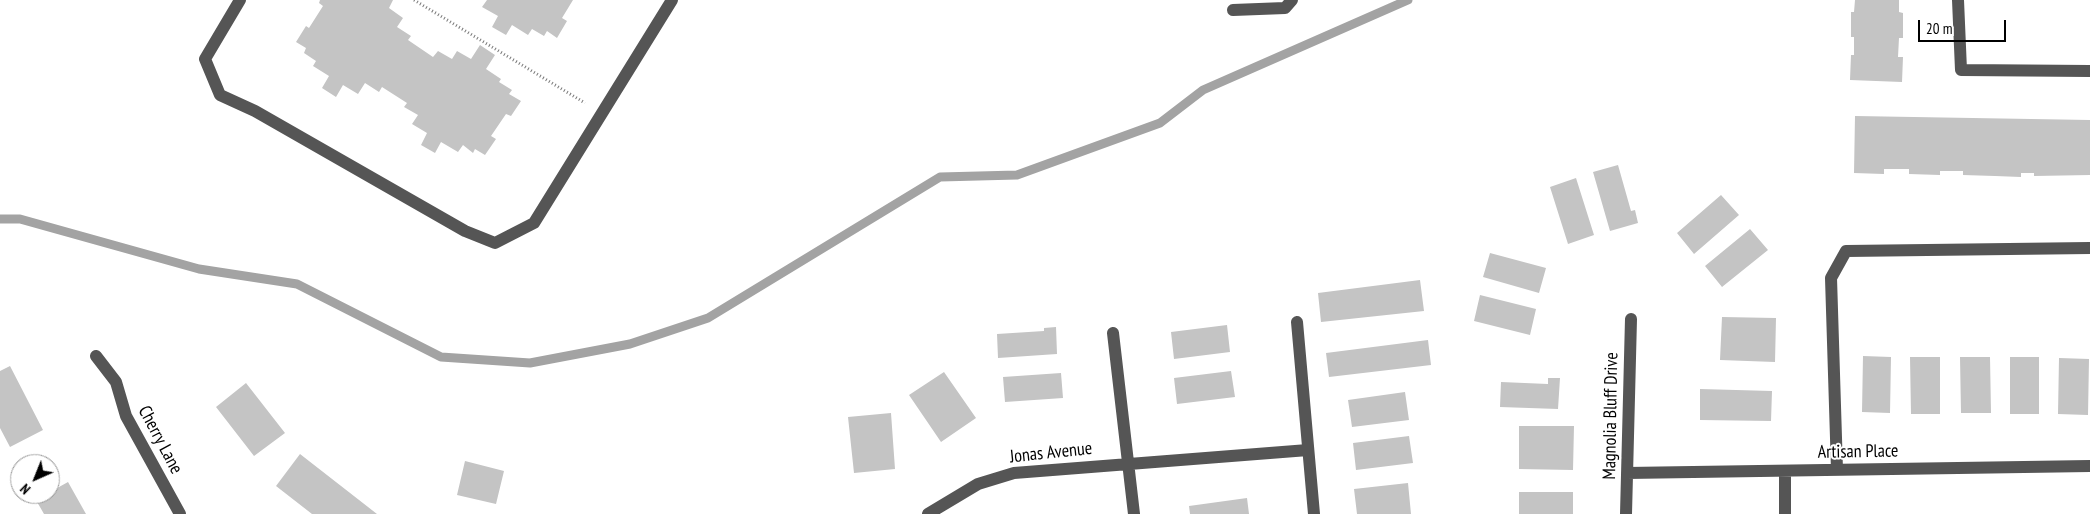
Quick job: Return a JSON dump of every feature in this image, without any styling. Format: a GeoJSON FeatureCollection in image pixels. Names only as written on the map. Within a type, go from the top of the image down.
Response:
{"type":"FeatureCollection","features":[{"type":"Feature","properties":{"kind":"street"},"geometry":{"type":"LineString","coordinates":[[240,0],[205,59],[220,96],[254,112],[465,231],[495,243],[534,223],[672,0]]}},
{"type":"Feature","properties":{"kind":"street"},"geometry":{"type":"LineString","coordinates":[[1233,10],[1285,8],[1292,0]]}},
{"type":"Feature","properties":{"kind":"street"},"geometry":{"type":"LineString","coordinates":[[1958,0],[1961,70],[2090,71]]}},
{"type":"Feature","properties":{"kind":"street"},"geometry":{"type":"LineString","coordinates":[[1837,470],[1832,278],[1846,251],[2090,248]]}},
{"type":"Feature","properties":{"kind":"street","name":"Magnolia Bluff Drive"},"geometry":{"type":"LineString","coordinates":[[1626,514],[1631,319]]}},
{"type":"Feature","properties":{"kind":"street"},"geometry":{"type":"LineString","coordinates":[[1297,322],[1314,514]]}},
{"type":"Feature","properties":{"kind":"street"},"geometry":{"type":"LineString","coordinates":[[1113,333],[1134,514]]}},
{"type":"Feature","properties":{"kind":"street","name":"Cherry Lane"},"geometry":{"type":"LineString","coordinates":[[96,356],[116,382],[126,416],[180,514]]}},
{"type":"Feature","properties":{"kind":"street","name":"Jonas Avenue"},"geometry":{"type":"LineString","coordinates":[[928,514],[978,484],[1014,473],[1308,450]]}},
{"type":"Feature","properties":{"kind":"street","name":"Artisan Place"},"geometry":{"type":"LineString","coordinates":[[1627,473],[2090,466]]}},
{"type":"Feature","properties":{"kind":"street"},"geometry":{"type":"LineString","coordinates":[[1785,471],[1785,514]]}},
{"type":"Feature","properties":{"kind":"path"},"geometry":{"type":"LineString","coordinates":[[414,0],[602,112]]}},
{"type":"Feature","properties":{"kind":"building"},"geometry":{"type":"Polygon","coordinates":[[[320,0],[393,0],[389,8],[403,18],[397,27],[411,36],[408,40],[433,57],[438,51],[452,59],[457,51],[471,59],[480,45],[495,55],[486,69],[501,79],[499,82],[512,90],[509,94],[521,101],[511,116],[506,114],[491,136],[496,139],[485,155],[475,149],[473,153],[463,145],[458,152],[441,142],[435,153],[421,145],[427,133],[412,124],[418,115],[404,107],[407,103],[382,87],[379,92],[365,83],[358,94],[343,85],[336,97],[322,88],[329,76],[313,66],[316,61],[304,53],[306,48],[296,42],[306,26],[309,28],[323,6],[319,3],[320,0]]]}},
{"type":"Feature","properties":{"kind":"building"},"geometry":{"type":"Polygon","coordinates":[[[487,0],[573,0],[562,18],[567,21],[557,38],[547,31],[544,36],[532,29],[528,35],[512,25],[506,35],[492,27],[498,16],[482,7],[487,0]]]}},
{"type":"Feature","properties":{"kind":"building"},"geometry":{"type":"Polygon","coordinates":[[[1855,0],[1899,0],[1899,12],[1903,13],[1903,38],[1899,38],[1898,57],[1903,57],[1902,82],[1850,80],[1851,55],[1854,55],[1854,37],[1851,37],[1851,12],[1854,12],[1855,0]]]}},
{"type":"Feature","properties":{"kind":"building"},"geometry":{"type":"Polygon","coordinates":[[[1855,116],[2090,120],[2090,175],[2034,176],[2034,173],[2021,173],[2021,177],[1963,175],[1963,171],[1940,171],[1940,175],[1909,174],[1909,169],[1884,169],[1884,174],[1854,173],[1855,116]]]}},
{"type":"Feature","properties":{"kind":"building"},"geometry":{"type":"Polygon","coordinates":[[[1618,165],[1631,211],[1635,210],[1638,223],[1610,231],[1593,172],[1618,165]]]}},
{"type":"Feature","properties":{"kind":"building"},"geometry":{"type":"Polygon","coordinates":[[[1576,178],[1594,235],[1568,244],[1550,187],[1576,178]]]}},
{"type":"Feature","properties":{"kind":"building"},"geometry":{"type":"Polygon","coordinates":[[[1721,195],[1739,215],[1694,254],[1677,233],[1721,195]]]}},
{"type":"Feature","properties":{"kind":"building"},"geometry":{"type":"Polygon","coordinates":[[[1750,229],[1768,250],[1722,287],[1705,266],[1750,229]]]}},
{"type":"Feature","properties":{"kind":"building"},"geometry":{"type":"Polygon","coordinates":[[[1490,253],[1546,268],[1539,293],[1483,277],[1490,253]]]}},
{"type":"Feature","properties":{"kind":"building"},"geometry":{"type":"Polygon","coordinates":[[[1420,280],[1424,311],[1321,322],[1318,293],[1420,280]]]}},
{"type":"Feature","properties":{"kind":"building"},"geometry":{"type":"Polygon","coordinates":[[[1480,295],[1536,309],[1530,335],[1474,321],[1480,295]]]}},
{"type":"Feature","properties":{"kind":"building"},"geometry":{"type":"Polygon","coordinates":[[[1722,317],[1776,318],[1775,362],[1720,360],[1722,317]]]}},
{"type":"Feature","properties":{"kind":"building"},"geometry":{"type":"Polygon","coordinates":[[[1227,325],[1230,352],[1174,359],[1171,332],[1227,325]]]}},
{"type":"Feature","properties":{"kind":"building"},"geometry":{"type":"Polygon","coordinates":[[[1056,327],[1057,354],[998,358],[997,334],[1044,331],[1044,328],[1056,327]]]}},
{"type":"Feature","properties":{"kind":"building"},"geometry":{"type":"Polygon","coordinates":[[[1428,340],[1431,365],[1329,377],[1326,353],[1428,340]]]}},
{"type":"Feature","properties":{"kind":"building"},"geometry":{"type":"Polygon","coordinates":[[[1863,356],[1891,357],[1890,413],[1862,412],[1863,356]]]}},
{"type":"Feature","properties":{"kind":"building"},"geometry":{"type":"Polygon","coordinates":[[[1910,357],[1940,357],[1940,414],[1911,414],[1910,357]]]}},
{"type":"Feature","properties":{"kind":"building"},"geometry":{"type":"Polygon","coordinates":[[[1960,357],[1990,357],[1991,413],[1961,413],[1960,357]]]}},
{"type":"Feature","properties":{"kind":"building"},"geometry":{"type":"Polygon","coordinates":[[[2010,357],[2039,357],[2039,414],[2010,414],[2010,357]]]}},
{"type":"Feature","properties":{"kind":"building"},"geometry":{"type":"Polygon","coordinates":[[[2059,358],[2089,359],[2088,415],[2058,414],[2059,358]]]}},
{"type":"Feature","properties":{"kind":"building"},"geometry":{"type":"Polygon","coordinates":[[[10,366],[43,430],[10,447],[0,428],[0,371],[10,366]]]}},
{"type":"Feature","properties":{"kind":"building"},"geometry":{"type":"Polygon","coordinates":[[[1231,371],[1235,397],[1177,404],[1174,378],[1231,371]]]}},
{"type":"Feature","properties":{"kind":"building"},"geometry":{"type":"Polygon","coordinates":[[[944,372],[976,418],[941,442],[909,395],[944,372]]]}},
{"type":"Feature","properties":{"kind":"building"},"geometry":{"type":"Polygon","coordinates":[[[1061,373],[1063,398],[1005,402],[1003,377],[1061,373]]]}},
{"type":"Feature","properties":{"kind":"building"},"geometry":{"type":"Polygon","coordinates":[[[1548,378],[1560,378],[1558,409],[1500,407],[1501,382],[1548,384],[1548,378]]]}},
{"type":"Feature","properties":{"kind":"building"},"geometry":{"type":"Polygon","coordinates":[[[246,383],[285,433],[254,456],[216,407],[246,383]]]}},
{"type":"Feature","properties":{"kind":"building"},"geometry":{"type":"Polygon","coordinates":[[[1700,389],[1772,391],[1771,421],[1700,420],[1700,389]]]}},
{"type":"Feature","properties":{"kind":"building"},"geometry":{"type":"Polygon","coordinates":[[[1405,392],[1409,420],[1352,427],[1348,400],[1405,392]]]}},
{"type":"Feature","properties":{"kind":"building"},"geometry":{"type":"Polygon","coordinates":[[[891,413],[895,469],[854,473],[848,417],[891,413]]]}},
{"type":"Feature","properties":{"kind":"building"},"geometry":{"type":"Polygon","coordinates":[[[1519,426],[1574,426],[1573,470],[1519,469],[1519,426]]]}},
{"type":"Feature","properties":{"kind":"building"},"geometry":{"type":"Polygon","coordinates":[[[1409,436],[1413,463],[1356,470],[1353,443],[1409,436]]]}},
{"type":"Feature","properties":{"kind":"building"},"geometry":{"type":"Polygon","coordinates":[[[300,454],[377,514],[312,514],[276,486],[300,454]]]}},
{"type":"Feature","properties":{"kind":"building"},"geometry":{"type":"Polygon","coordinates":[[[465,461],[504,471],[496,504],[457,495],[465,461]]]}},
{"type":"Feature","properties":{"kind":"building"},"geometry":{"type":"Polygon","coordinates":[[[68,482],[86,514],[44,514],[38,504],[60,504],[60,486],[68,482]]]}},
{"type":"Feature","properties":{"kind":"building"},"geometry":{"type":"Polygon","coordinates":[[[1408,483],[1411,514],[1357,514],[1354,489],[1408,483]]]}},
{"type":"Feature","properties":{"kind":"building"},"geometry":{"type":"Polygon","coordinates":[[[1519,492],[1573,492],[1573,514],[1519,514],[1519,492]]]}},
{"type":"Feature","properties":{"kind":"building"},"geometry":{"type":"Polygon","coordinates":[[[1247,498],[1249,514],[1190,514],[1189,506],[1247,498]]]}},
{"type":"Feature","properties":{"kind":"waterway"},"geometry":{"type":"LineString","coordinates":[[0,219],[20,219],[199,269],[297,284],[441,357],[530,363],[630,344],[708,318],[940,177],[1017,175],[1160,123],[1203,90],[1408,0]]}}]}
